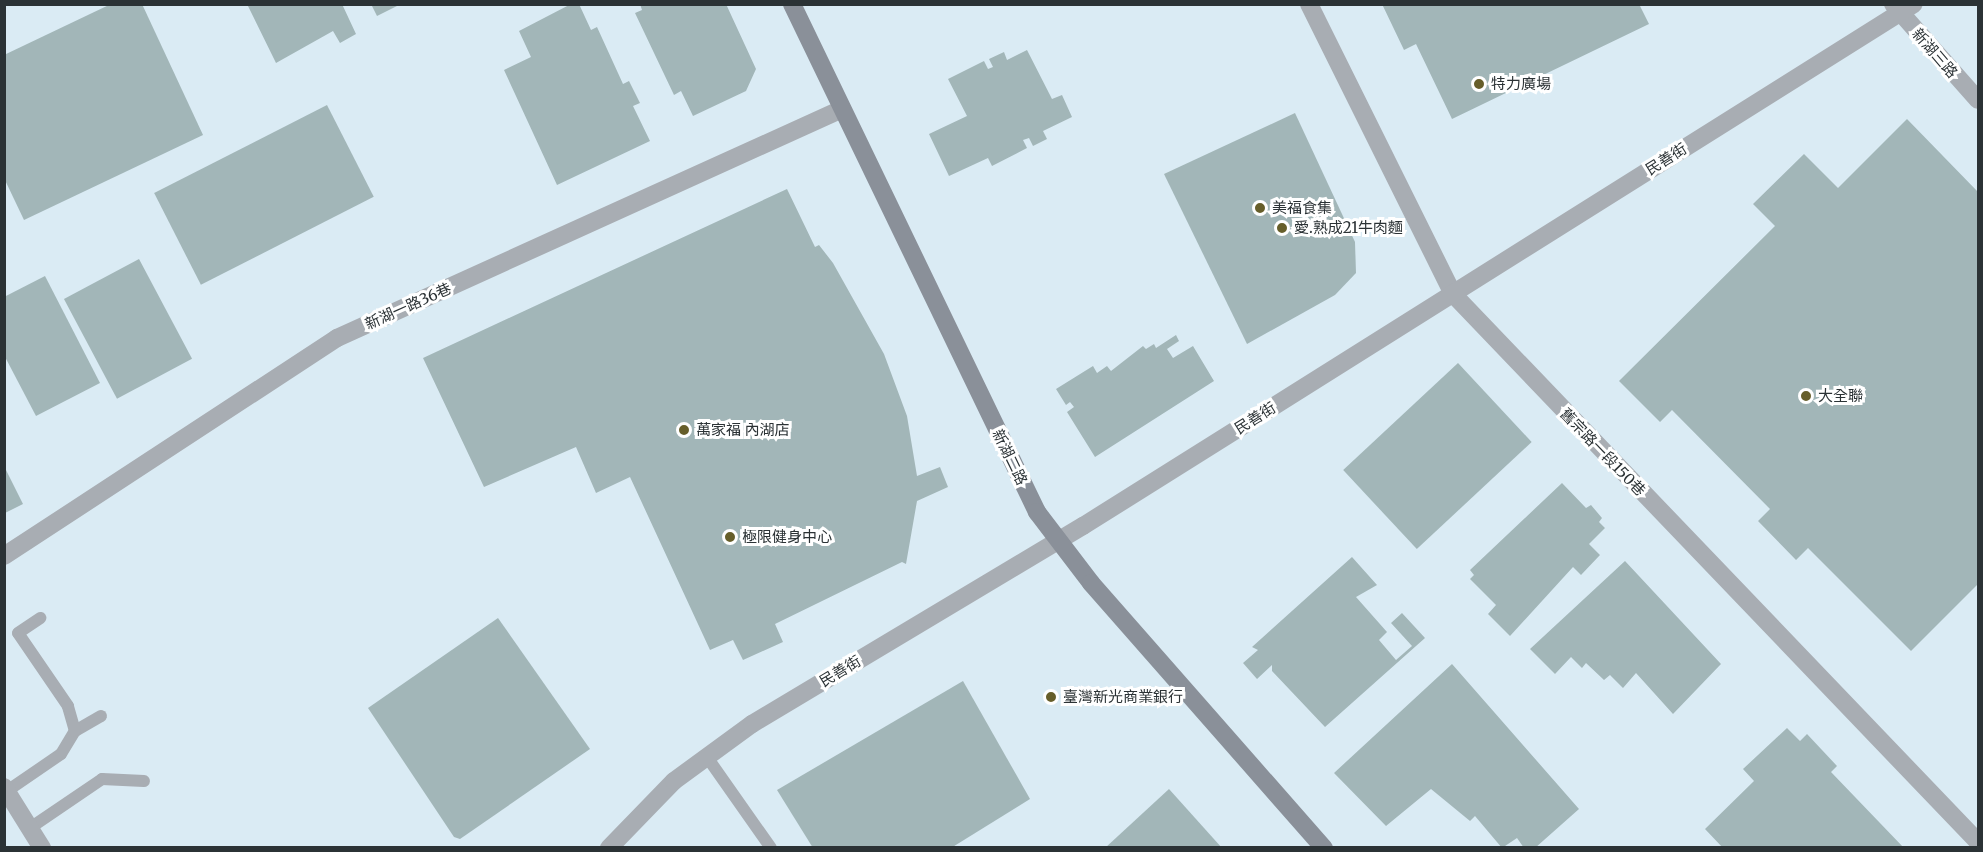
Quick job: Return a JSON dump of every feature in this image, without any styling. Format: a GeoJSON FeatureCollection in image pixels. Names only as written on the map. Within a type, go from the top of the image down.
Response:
{"type":"FeatureCollection","features":[{"type":"Feature","properties":{"kind":"street","name":"新湖二路"},"geometry":{"type":"LineString","coordinates":[[792,4],[1037,512],[1057,541],[1324,848]]}},
{"type":"Feature","properties":{"kind":"street","name":"舊宗路一段150巷"},"geometry":{"type":"LineString","coordinates":[[1309,4],[1453,294],[1978,842]]}},
{"type":"Feature","properties":{"kind":"street","name":"民善街"},"geometry":{"type":"LineString","coordinates":[[609,848],[674,781],[753,724],[1057,541],[1453,294],[1903,8]]}},
{"type":"Feature","properties":{"kind":"street","name":"新湖三路"},"geometry":{"type":"LineString","coordinates":[[1903,8],[1978,100]]}},
{"type":"Feature","properties":{"kind":"street","name":"新湖一路36巷"},"geometry":{"type":"LineString","coordinates":[[4,556],[338,338],[842,109]]}},
{"type":"Feature","properties":{"kind":"street"},"geometry":{"type":"LineString","coordinates":[[6,789],[42,848]]}},
{"type":"Feature","properties":{"kind":"lane"},"geometry":{"type":"LineString","coordinates":[[40,618],[18,633],[68,706],[75,731]]}},
{"type":"Feature","properties":{"kind":"lane"},"geometry":{"type":"LineString","coordinates":[[6,789],[61,754],[75,731],[102,716]]}},
{"type":"Feature","properties":{"kind":"lane"},"geometry":{"type":"LineString","coordinates":[[707,757],[771,848]]}},
{"type":"Feature","properties":{"kind":"lane"},"geometry":{"type":"LineString","coordinates":[[30,828],[102,779],[144,781]]}},
{"type":"Feature","properties":{"kind":"building"},"geometry":{"type":"Polygon","coordinates":[[[111,4],[142,4],[203,135],[24,220],[4,178],[4,55],[111,4]]]}},
{"type":"Feature","properties":{"kind":"building"},"geometry":{"type":"Polygon","coordinates":[[[247,4],[342,4],[356,34],[340,43],[333,31],[276,63],[247,4]]]}},
{"type":"Feature","properties":{"kind":"building"},"geometry":{"type":"Polygon","coordinates":[[[371,4],[401,4],[377,16],[371,4]]]}},
{"type":"Feature","properties":{"kind":"building"},"geometry":{"type":"Polygon","coordinates":[[[571,4],[579,4],[591,30],[597,27],[623,84],[629,81],[640,103],[633,106],[650,141],[557,185],[504,70],[531,57],[519,31],[571,4]]]}},
{"type":"Feature","properties":{"kind":"building"},"geometry":{"type":"Polygon","coordinates":[[[640,4],[726,4],[756,69],[746,91],[693,116],[681,91],[674,95],[635,13],[642,10],[640,4]]]}},
{"type":"Feature","properties":{"kind":"building","name":"特力廣場"},"geometry":{"type":"Polygon","coordinates":[[[1382,4],[1639,4],[1649,24],[1452,119],[1416,44],[1404,50],[1382,4]]]}},
{"type":"Feature","properties":{"kind":"building"},"geometry":{"type":"Polygon","coordinates":[[[1027,50],[1052,99],[1062,95],[1072,117],[1043,131],[1047,139],[1033,146],[1029,138],[1023,140],[1027,148],[992,166],[988,158],[949,176],[929,134],[967,116],[948,79],[984,61],[988,69],[993,67],[989,59],[1004,52],[1007,60],[1027,50]]]}},
{"type":"Feature","properties":{"kind":"building"},"geometry":{"type":"Polygon","coordinates":[[[327,105],[374,197],[201,285],[154,193],[327,105]]]}},
{"type":"Feature","properties":{"kind":"building","name":"美福食集"},"geometry":{"type":"Polygon","coordinates":[[[1295,113],[1355,242],[1356,273],[1335,295],[1247,344],[1164,174],[1295,113]]]}},
{"type":"Feature","properties":{"kind":"building","name":"大全聯"},"geometry":{"type":"Polygon","coordinates":[[[1907,119],[1978,192],[1978,584],[1911,651],[1808,548],[1796,560],[1758,521],[1770,509],[1672,410],[1660,422],[1619,381],[1775,226],[1753,204],[1804,154],[1838,188],[1907,119]]]}},
{"type":"Feature","properties":{"kind":"building","name":"萬家福 內湖店"},"geometry":{"type":"Polygon","coordinates":[[[787,189],[815,247],[819,245],[833,263],[884,354],[907,416],[917,476],[940,467],[948,487],[917,501],[906,564],[902,562],[775,624],[783,642],[743,660],[733,640],[710,650],[630,477],[596,493],[576,447],[484,487],[423,358],[787,189]]]}},
{"type":"Feature","properties":{"kind":"building"},"geometry":{"type":"Polygon","coordinates":[[[139,259],[192,359],[117,399],[64,299],[139,259]]]}},
{"type":"Feature","properties":{"kind":"building"},"geometry":{"type":"Polygon","coordinates":[[[45,276],[100,383],[36,416],[4,355],[4,297],[45,276]]]}},
{"type":"Feature","properties":{"kind":"building"},"geometry":{"type":"Polygon","coordinates":[[[1176,335],[1179,341],[1167,349],[1173,358],[1193,346],[1214,381],[1095,457],[1067,412],[1074,407],[1070,402],[1066,405],[1056,389],[1093,366],[1097,373],[1107,366],[1111,371],[1143,346],[1146,349],[1154,344],[1156,348],[1176,335]]]}},
{"type":"Feature","properties":{"kind":"building"},"geometry":{"type":"Polygon","coordinates":[[[1458,363],[1532,442],[1417,549],[1343,470],[1458,363]]]}},
{"type":"Feature","properties":{"kind":"building"},"geometry":{"type":"Polygon","coordinates":[[[5,468],[23,504],[5,513],[5,468]]]}},
{"type":"Feature","properties":{"kind":"building"},"geometry":{"type":"Polygon","coordinates":[[[1562,483],[1586,508],[1591,505],[1602,518],[1599,522],[1605,528],[1589,544],[1600,555],[1581,575],[1573,567],[1510,636],[1488,614],[1496,605],[1470,579],[1474,575],[1470,570],[1562,483]]]}},
{"type":"Feature","properties":{"kind":"building"},"geometry":{"type":"Polygon","coordinates":[[[1352,557],[1377,585],[1356,597],[1387,632],[1379,640],[1396,660],[1412,646],[1391,623],[1402,613],[1425,638],[1325,727],[1272,671],[1272,665],[1257,679],[1243,663],[1258,650],[1252,647],[1352,557]]]}},
{"type":"Feature","properties":{"kind":"building"},"geometry":{"type":"Polygon","coordinates":[[[1625,561],[1721,664],[1673,714],[1636,673],[1623,688],[1610,675],[1604,680],[1586,663],[1582,668],[1571,657],[1555,674],[1530,649],[1625,561]]]}},
{"type":"Feature","properties":{"kind":"building"},"geometry":{"type":"Polygon","coordinates":[[[498,618],[590,749],[460,839],[454,837],[368,708],[498,618]]]}},
{"type":"Feature","properties":{"kind":"building"},"geometry":{"type":"Polygon","coordinates":[[[1452,664],[1579,809],[1535,848],[1524,848],[1517,838],[1502,848],[1475,816],[1470,821],[1431,789],[1386,826],[1334,773],[1452,664]]]}},
{"type":"Feature","properties":{"kind":"building"},"geometry":{"type":"Polygon","coordinates":[[[963,681],[1030,799],[951,848],[813,848],[777,790],[963,681]]]}},
{"type":"Feature","properties":{"kind":"building"},"geometry":{"type":"Polygon","coordinates":[[[1787,728],[1800,741],[1807,734],[1837,766],[1831,772],[1904,848],[1723,848],[1705,829],[1754,781],[1743,769],[1787,728]]]}},
{"type":"Feature","properties":{"kind":"building"},"geometry":{"type":"Polygon","coordinates":[[[1169,789],[1222,848],[1105,848],[1169,789]]]}},
{"type":"Feature","properties":{"kind":"place","name":"特力廣場"},"geometry":{"type":"Point","coordinates":[1479,84]}},
{"type":"Feature","properties":{"kind":"place","name":"美福食集"},"geometry":{"type":"Point","coordinates":[1260,208]}},
{"type":"Feature","properties":{"kind":"place","name":"愛.熟成21牛肉麵"},"geometry":{"type":"Point","coordinates":[1282,228]}},
{"type":"Feature","properties":{"kind":"place","name":"大全聯"},"geometry":{"type":"Point","coordinates":[1806,396]}},
{"type":"Feature","properties":{"kind":"place","name":"萬家福 內湖店"},"geometry":{"type":"Point","coordinates":[684,430]}},
{"type":"Feature","properties":{"kind":"place","name":"極限健身中心"},"geometry":{"type":"Point","coordinates":[730,537]}},
{"type":"Feature","properties":{"kind":"place","name":"臺灣新光商業銀行"},"geometry":{"type":"Point","coordinates":[1051,697]}}]}
